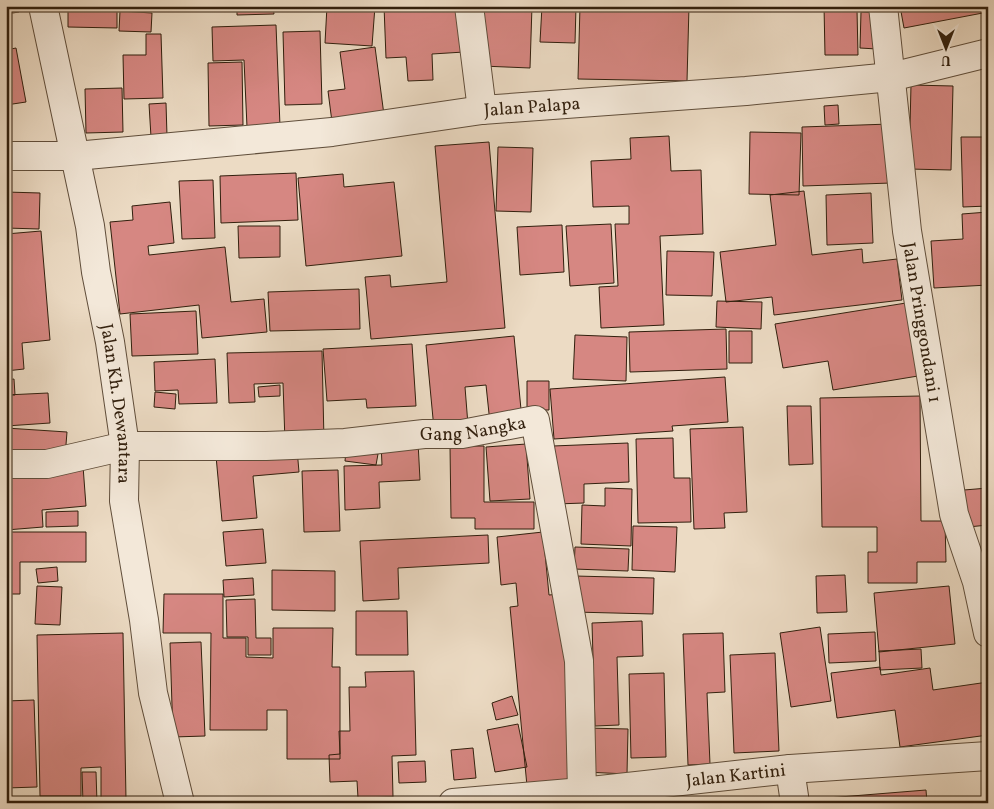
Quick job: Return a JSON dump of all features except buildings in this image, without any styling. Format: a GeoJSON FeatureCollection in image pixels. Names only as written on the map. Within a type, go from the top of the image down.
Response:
{"type":"FeatureCollection","features":[{"type":"Feature","properties":{"kind":"street","name":"Jalan Kh. Dewantara"},"geometry":{"type":"LineString","coordinates":[[43,6],[90,226],[96,272],[110,342],[125,446],[124,501],[144,620],[153,693],[180,803]]}},
{"type":"Feature","properties":{"kind":"street"},"geometry":{"type":"LineString","coordinates":[[470,6],[482,110]]}},
{"type":"Feature","properties":{"kind":"street","name":"Jalan Pringgondani 1"},"geometry":{"type":"LineString","coordinates":[[883,6],[907,231],[952,505],[978,582],[988,633]]}},
{"type":"Feature","properties":{"kind":"street","name":"Jalan Palapa"},"geometry":{"type":"LineString","coordinates":[[6,156],[76,156],[332,132],[482,110],[746,91],[891,77],[988,54]]}},
{"type":"Feature","properties":{"kind":"street","name":"Gang Nangka"},"geometry":{"type":"LineString","coordinates":[[125,446],[266,446],[345,443],[424,434],[462,434],[535,420],[579,661],[582,792]]}},
{"type":"Feature","properties":{"kind":"street"},"geometry":{"type":"LineString","coordinates":[[6,464],[47,464],[125,446]]}},
{"type":"Feature","properties":{"kind":"street","name":"Jalan Kartini"},"geometry":{"type":"LineString","coordinates":[[453,803],[582,792],[790,769],[988,756]]}},
{"type":"Feature","properties":{"kind":"street"},"geometry":{"type":"LineString","coordinates":[[790,769],[795,803]]}}]}
